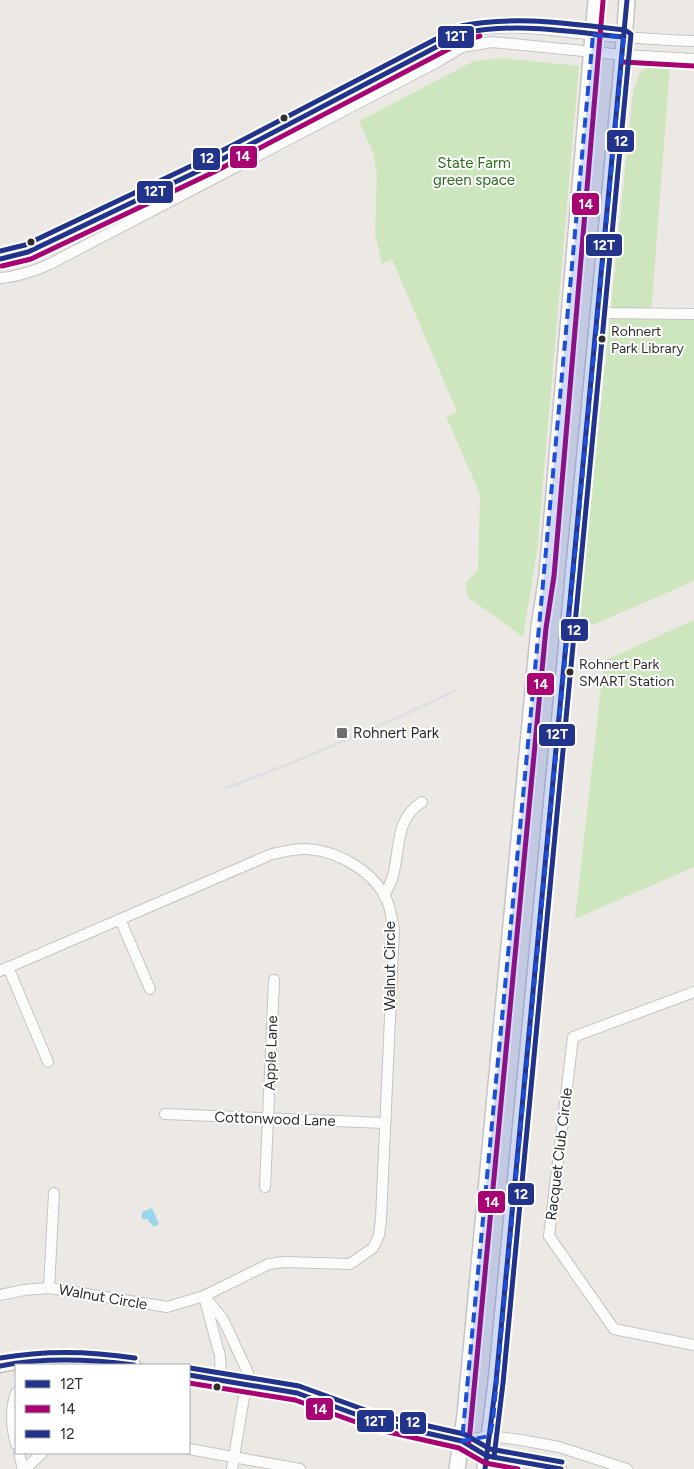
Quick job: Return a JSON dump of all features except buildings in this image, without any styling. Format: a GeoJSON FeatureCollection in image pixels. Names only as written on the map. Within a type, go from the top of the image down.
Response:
{"type":"FeatureCollection","features":[{"type":"Feature","properties":{"kind":"main road"},"geometry":{"type":"LineString","coordinates":[[457,1469],[466,1414],[540,627],[547,575],[596,0]]}},
{"type":"Feature","properties":{"kind":"main road"},"geometry":{"type":"LineString","coordinates":[[486,1463],[599,313],[627,0]]}},
{"type":"Feature","properties":{"kind":"street"},"geometry":{"type":"LineString","coordinates":[[0,259],[28,252],[211,165],[463,33],[490,28],[526,28],[694,41]]}},
{"type":"Feature","properties":{"kind":"street"},"geometry":{"type":"LineString","coordinates":[[0,278],[11,278],[50,264],[437,62],[462,47],[492,42],[623,55],[694,59]]}},
{"type":"Feature","properties":{"kind":"street"},"geometry":{"type":"LineString","coordinates":[[599,313],[694,314]]}},
{"type":"Feature","properties":{"kind":"street"},"geometry":{"type":"LineString","coordinates":[[384,896],[394,872],[399,834],[412,808],[422,802]]}},
{"type":"Feature","properties":{"kind":"street","name":"Walnut Circle"},"geometry":{"type":"LineString","coordinates":[[0,1295],[48,1288],[167,1308],[204,1296],[269,1264],[284,1262],[350,1264],[373,1248],[379,1235],[381,1219],[394,928],[389,905],[384,896],[372,880],[348,861],[335,855],[306,849],[291,850],[272,854],[4,969]]}},
{"type":"Feature","properties":{"kind":"street"},"geometry":{"type":"LineString","coordinates":[[120,919],[150,989]]}},
{"type":"Feature","properties":{"kind":"street"},"geometry":{"type":"LineString","coordinates":[[4,969],[48,1062]]}},
{"type":"Feature","properties":{"kind":"street","name":"Apple Lane"},"geometry":{"type":"LineString","coordinates":[[265,1187],[274,980]]}},
{"type":"Feature","properties":{"kind":"street","name":"Racquet Club Circle"},"geometry":{"type":"LineString","coordinates":[[694,992],[573,1037],[549,1236],[614,1329],[694,1345]]}},
{"type":"Feature","properties":{"kind":"street","name":"Cottonwood Lane"},"geometry":{"type":"LineString","coordinates":[[165,1114],[385,1123]]}},
{"type":"Feature","properties":{"kind":"street"},"geometry":{"type":"LineString","coordinates":[[48,1288],[54,1193]]}},
{"type":"Feature","properties":{"kind":"street"},"geometry":{"type":"LineString","coordinates":[[204,1296],[220,1356],[222,1380]]}},
{"type":"Feature","properties":{"kind":"street"},"geometry":{"type":"LineString","coordinates":[[204,1296],[223,1319],[248,1373],[232,1469]]}},
{"type":"Feature","properties":{"kind":"street"},"geometry":{"type":"LineString","coordinates":[[19,1364],[47,1359],[75,1358],[128,1364]]}},
{"type":"Feature","properties":{"kind":"street"},"geometry":{"type":"LineString","coordinates":[[0,1366],[15,1364]]}},
{"type":"Feature","properties":{"kind":"street"},"geometry":{"type":"LineString","coordinates":[[190,1374],[298,1393],[378,1422],[462,1441],[490,1436],[559,1448],[627,1469]]}},
{"type":"Feature","properties":{"kind":"street"},"geometry":{"type":"LineString","coordinates":[[15,1396],[12,1406],[15,1440]]}},
{"type":"Feature","properties":{"kind":"street"},"geometry":{"type":"LineString","coordinates":[[462,1441],[486,1463],[561,1469]]}},
{"type":"Feature","properties":{"kind":"street"},"geometry":{"type":"LineString","coordinates":[[190,1449],[300,1469]]}},
{"type":"Feature","properties":{"kind":"street"},"geometry":{"type":"LineString","coordinates":[[19,1454],[24,1469],[41,1454]]}},
{"type":"Feature","properties":{"kind":"highlighted area"},"geometry":{"type":"Polygon","coordinates":[[[593,35],[624,37],[493,1420],[490,1436],[462,1441],[539,627],[593,35]]]}},
{"type":"Feature","properties":{"kind":"green space","name":"State Farm green space"},"geometry":{"type":"Polygon","coordinates":[[[500,58],[579,66],[537,552],[523,637],[468,597],[465,584],[478,570],[480,494],[446,417],[457,412],[392,259],[382,264],[375,235],[377,174],[373,153],[359,121],[474,61],[500,58]]]}},
{"type":"Feature","properties":{"kind":"green space"},"geometry":{"type":"Polygon","coordinates":[[[655,64],[670,64],[651,316],[694,319],[694,581],[595,624],[578,629],[633,92],[640,72],[655,64]]]}},
{"type":"Feature","properties":{"kind":"green space"},"geometry":{"type":"Polygon","coordinates":[[[694,620],[694,867],[575,919],[604,661],[694,620]]]}},
{"type":"Feature","properties":{"kind":"water"},"geometry":{"type":"Polygon","coordinates":[[[152,1208],[159,1224],[154,1227],[147,1219],[142,1219],[142,1212],[152,1208]]]}},
{"type":"Feature","properties":{"kind":"railway"},"geometry":{"type":"LineString","coordinates":[[226,788],[343,742],[457,690]]}},
{"type":"Feature","properties":{"kind":"transit line","name":"12T"},"geometry":{"type":"LineString","coordinates":[[485,1469],[496,1382],[627,0]]}},
{"type":"Feature","properties":{"kind":"transit line","name":"14"},"geometry":{"type":"LineString","coordinates":[[469,1442],[546,628],[554,576],[603,1]]}},
{"type":"Feature","properties":{"kind":"transit line","name":"12"},"geometry":{"type":"LineString","coordinates":[[0,251],[25,245],[208,158],[461,26],[502,21],[523,21],[563,23],[625,30],[631,34],[503,1383],[494,1457]]}},
{"type":"Feature","properties":{"kind":"transit line","name":"12T"},"geometry":{"type":"LineString","coordinates":[[0,259],[28,252],[211,165],[463,33],[503,28],[523,28],[624,37]]}},
{"type":"Feature","properties":{"kind":"transit line","name":"14"},"geometry":{"type":"LineString","coordinates":[[2,266],[31,259],[214,172],[466,40],[480,36]]}},
{"type":"Feature","properties":{"kind":"transit line","name":"14"},"geometry":{"type":"LineString","coordinates":[[623,62],[694,66]]}},
{"type":"Feature","properties":{"kind":"transit line","name":"12"},"geometry":{"type":"LineString","coordinates":[[0,1358],[68,1352],[135,1358]]}},
{"type":"Feature","properties":{"kind":"transit line","name":"12T"},"geometry":{"type":"LineString","coordinates":[[0,1366],[50,1360],[100,1361],[126,1364]]}},
{"type":"Feature","properties":{"kind":"transit line","name":"12"},"geometry":{"type":"LineString","coordinates":[[190,1368],[299,1386],[379,1415],[464,1434],[490,1449],[562,1462]]}},
{"type":"Feature","properties":{"kind":"transit line","name":"12T"},"geometry":{"type":"LineString","coordinates":[[190,1375],[297,1393],[377,1422],[462,1441],[487,1456],[561,1469]]}},
{"type":"Feature","properties":{"kind":"transit line","name":"14"},"geometry":{"type":"LineString","coordinates":[[190,1383],[295,1400],[375,1429],[459,1448],[485,1463],[518,1469]]}},
{"type":"Feature","properties":{"kind":"place","name":"Rohnert Park Library"},"geometry":{"type":"Point","coordinates":[602,339]}},
{"type":"Feature","properties":{"kind":"place","name":"Rohnert Park SMART Station"},"geometry":{"type":"Point","coordinates":[570,672]}},
{"type":"Feature","properties":{"kind":"place","name":"Rohnert Park"},"geometry":{"type":"Point","coordinates":[342,733]}}]}
